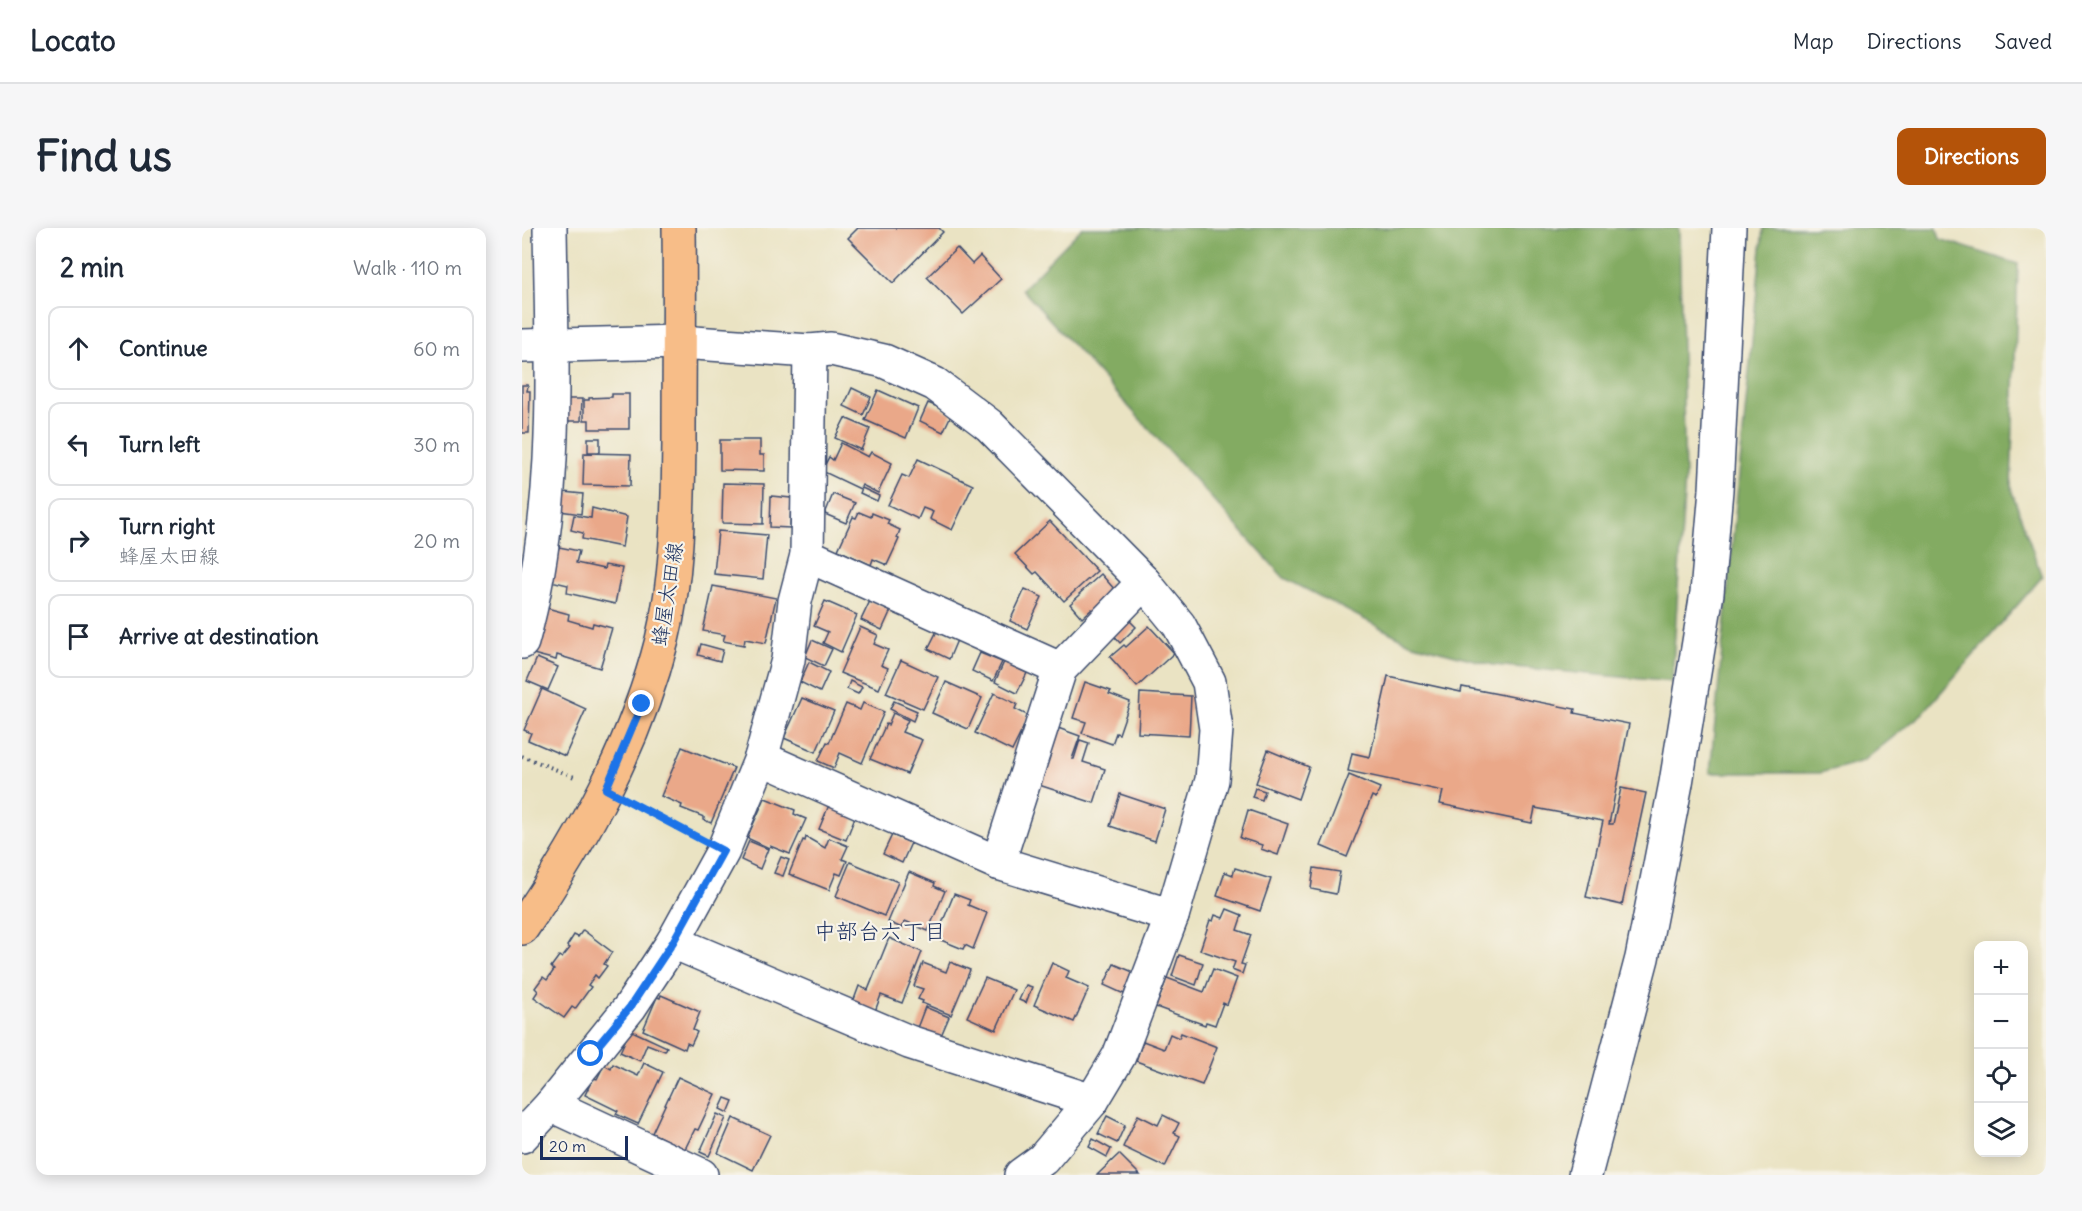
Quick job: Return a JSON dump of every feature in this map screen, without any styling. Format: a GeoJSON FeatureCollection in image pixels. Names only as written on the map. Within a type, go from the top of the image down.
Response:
{"type":"FeatureCollection","features":[{"type":"Feature","properties":{"kind":"main road","name":"蜂屋太田線"},"geometry":{"type":"LineString","coordinates":[[522,928],[553,883],[606,789],[642,704],[662,638],[673,578],[678,519],[679,228]]}},
{"type":"Feature","properties":{"kind":"street"},"geometry":{"type":"LineString","coordinates":[[522,642],[533,604],[533,534],[549,484],[537,347],[549,228]]}},
{"type":"Feature","properties":{"kind":"street"},"geometry":{"type":"LineString","coordinates":[[1585,1175],[1642,958],[1676,783],[1707,593],[1716,490],[1729,228]]}},
{"type":"Feature","properties":{"kind":"street"},"geometry":{"type":"LineString","coordinates":[[537,347],[680,342],[810,351],[831,349],[884,361],[935,384],[988,425],[1144,582],[1179,625],[1209,682],[1216,729],[1212,780],[1172,916],[1119,1056],[1092,1101],[1041,1170]]}},
{"type":"Feature","properties":{"kind":"street"},"geometry":{"type":"LineString","coordinates":[[522,1136],[551,1105],[630,1007],[673,942],[723,851],[761,758],[788,660],[795,601],[807,555],[810,351]]}},
{"type":"Feature","properties":{"kind":"street"},"geometry":{"type":"LineString","coordinates":[[807,555],[1060,669]]}},
{"type":"Feature","properties":{"kind":"street"},"geometry":{"type":"LineString","coordinates":[[998,863],[1060,669],[1144,582]]}},
{"type":"Feature","properties":{"kind":"street"},"geometry":{"type":"LineString","coordinates":[[761,758],[998,863],[1172,916]]}},
{"type":"Feature","properties":{"kind":"street"},"geometry":{"type":"LineString","coordinates":[[673,942],[909,1042],[1092,1101]]}},
{"type":"Feature","properties":{"kind":"street"},"geometry":{"type":"LineString","coordinates":[[551,1105],[701,1175]]}},
{"type":"Feature","properties":{"kind":"path"},"geometry":{"type":"LineString","coordinates":[[522,756],[606,789],[723,851]]}},
{"type":"Feature","properties":{"kind":"green space"},"geometry":{"type":"Polygon","coordinates":[[[1082,228],[1679,228],[1685,478],[1672,682],[1493,665],[1410,643],[1284,578],[1022,289],[1082,228]]]}},
{"type":"Feature","properties":{"kind":"green space"},"geometry":{"type":"Polygon","coordinates":[[[1763,228],[1937,228],[1940,239],[2018,264],[2011,489],[2042,577],[1922,714],[1863,761],[1820,773],[1710,773],[1763,228]]]}},
{"type":"Feature","properties":{"kind":"building"},"geometry":{"type":"Polygon","coordinates":[[[858,228],[939,228],[943,232],[893,283],[848,238],[858,228]]]}},
{"type":"Feature","properties":{"kind":"building"},"geometry":{"type":"Polygon","coordinates":[[[957,248],[972,264],[980,256],[1001,279],[963,314],[927,277],[957,248]]]}},
{"type":"Feature","properties":{"kind":"building"},"geometry":{"type":"Polygon","coordinates":[[[522,385],[528,385],[527,391],[530,391],[529,433],[522,433],[522,385]]]}},
{"type":"Feature","properties":{"kind":"building"},"geometry":{"type":"Polygon","coordinates":[[[852,388],[871,397],[863,415],[844,406],[852,388]]]}},
{"type":"Feature","properties":{"kind":"building"},"geometry":{"type":"Polygon","coordinates":[[[878,390],[918,408],[906,438],[865,420],[878,390]]]}},
{"type":"Feature","properties":{"kind":"building"},"geometry":{"type":"Polygon","coordinates":[[[612,394],[629,394],[629,429],[589,429],[589,420],[584,420],[584,400],[612,397],[612,394]]]}},
{"type":"Feature","properties":{"kind":"building"},"geometry":{"type":"Polygon","coordinates":[[[563,399],[582,399],[581,421],[563,421],[563,399]]]}},
{"type":"Feature","properties":{"kind":"building"},"geometry":{"type":"Polygon","coordinates":[[[928,403],[952,413],[943,432],[920,421],[928,403]]]}},
{"type":"Feature","properties":{"kind":"building"},"geometry":{"type":"Polygon","coordinates":[[[845,418],[870,429],[861,450],[835,438],[845,418]]]}},
{"type":"Feature","properties":{"kind":"building"},"geometry":{"type":"Polygon","coordinates":[[[588,438],[600,438],[600,452],[588,452],[588,438]]]}},
{"type":"Feature","properties":{"kind":"building"},"geometry":{"type":"Polygon","coordinates":[[[720,440],[760,440],[760,455],[764,455],[764,471],[720,470],[720,440]]]}},
{"type":"Feature","properties":{"kind":"building"},"geometry":{"type":"Polygon","coordinates":[[[841,443],[868,457],[871,452],[892,463],[878,493],[862,485],[860,489],[822,471],[829,457],[833,460],[841,443]]]}},
{"type":"Feature","properties":{"kind":"building"},"geometry":{"type":"Polygon","coordinates":[[[584,453],[631,454],[630,486],[583,485],[584,453]]]}},
{"type":"Feature","properties":{"kind":"building"},"geometry":{"type":"Polygon","coordinates":[[[918,459],[973,485],[952,530],[930,519],[933,512],[923,508],[918,519],[888,505],[902,475],[909,478],[918,459]]]}},
{"type":"Feature","properties":{"kind":"building"},"geometry":{"type":"Polygon","coordinates":[[[723,483],[764,484],[763,524],[722,523],[723,483]]]}},
{"type":"Feature","properties":{"kind":"building"},"geometry":{"type":"Polygon","coordinates":[[[862,488],[879,496],[877,501],[860,493],[862,488]]]}},
{"type":"Feature","properties":{"kind":"building"},"geometry":{"type":"Polygon","coordinates":[[[563,492],[583,494],[581,514],[560,511],[563,492]]]}},
{"type":"Feature","properties":{"kind":"building"},"geometry":{"type":"Polygon","coordinates":[[[833,494],[855,503],[846,523],[825,514],[833,494]]]}},
{"type":"Feature","properties":{"kind":"building"},"geometry":{"type":"Polygon","coordinates":[[[771,496],[791,498],[790,528],[770,527],[771,496]]]}},
{"type":"Feature","properties":{"kind":"building"},"geometry":{"type":"Polygon","coordinates":[[[592,508],[627,517],[622,547],[582,539],[583,533],[571,530],[574,515],[591,518],[592,508]]]}},
{"type":"Feature","properties":{"kind":"building"},"geometry":{"type":"Polygon","coordinates":[[[859,512],[871,517],[872,513],[889,520],[887,524],[900,530],[897,538],[899,539],[887,565],[873,559],[871,565],[838,550],[853,517],[856,518],[859,512]]]}},
{"type":"Feature","properties":{"kind":"building"},"geometry":{"type":"Polygon","coordinates":[[[1050,521],[1097,571],[1064,601],[1037,572],[1034,574],[1015,554],[1050,521]]]}},
{"type":"Feature","properties":{"kind":"building"},"geometry":{"type":"Polygon","coordinates":[[[718,531],[767,535],[763,579],[714,574],[718,531]]]}},
{"type":"Feature","properties":{"kind":"building"},"geometry":{"type":"Polygon","coordinates":[[[559,547],[579,551],[576,563],[604,569],[605,565],[622,568],[615,604],[567,593],[568,585],[551,581],[559,547]]]}},
{"type":"Feature","properties":{"kind":"building"},"geometry":{"type":"Polygon","coordinates":[[[1101,574],[1116,591],[1094,611],[1092,609],[1082,618],[1070,604],[1101,574]]]}},
{"type":"Feature","properties":{"kind":"building"},"geometry":{"type":"Polygon","coordinates":[[[713,586],[776,598],[766,643],[745,639],[744,645],[723,641],[725,635],[703,631],[713,586]]]}},
{"type":"Feature","properties":{"kind":"building"},"geometry":{"type":"Polygon","coordinates":[[[1025,589],[1042,597],[1027,629],[1010,621],[1025,589]]]}},
{"type":"Feature","properties":{"kind":"building"},"geometry":{"type":"Polygon","coordinates":[[[825,601],[857,615],[841,652],[823,643],[828,632],[814,626],[825,601]]]}},
{"type":"Feature","properties":{"kind":"building"},"geometry":{"type":"Polygon","coordinates":[[[870,601],[891,610],[882,630],[861,620],[870,601]]]}},
{"type":"Feature","properties":{"kind":"building"},"geometry":{"type":"Polygon","coordinates":[[[547,608],[569,614],[568,620],[592,627],[593,623],[612,628],[600,668],[557,655],[556,660],[533,654],[547,608]]]}},
{"type":"Feature","properties":{"kind":"building"},"geometry":{"type":"Polygon","coordinates":[[[1129,620],[1136,627],[1120,643],[1113,635],[1129,620]]]}},
{"type":"Feature","properties":{"kind":"building"},"geometry":{"type":"Polygon","coordinates":[[[1149,626],[1174,653],[1137,687],[1110,657],[1124,645],[1126,647],[1149,626]]]}},
{"type":"Feature","properties":{"kind":"building"},"geometry":{"type":"Polygon","coordinates":[[[860,627],[878,635],[874,644],[888,650],[881,665],[888,668],[879,689],[840,673],[860,627]]]}},
{"type":"Feature","properties":{"kind":"building"},"geometry":{"type":"Polygon","coordinates":[[[937,631],[957,640],[949,659],[928,649],[937,631]]]}},
{"type":"Feature","properties":{"kind":"building"},"geometry":{"type":"Polygon","coordinates":[[[812,640],[832,649],[824,666],[805,657],[812,640]]]}},
{"type":"Feature","properties":{"kind":"building"},"geometry":{"type":"Polygon","coordinates":[[[701,644],[723,650],[720,661],[698,655],[701,644]]]}},
{"type":"Feature","properties":{"kind":"building"},"geometry":{"type":"Polygon","coordinates":[[[980,653],[1002,662],[993,681],[972,671],[980,653]]]}},
{"type":"Feature","properties":{"kind":"building"},"geometry":{"type":"Polygon","coordinates":[[[537,658],[558,667],[548,690],[527,681],[537,658]]]}},
{"type":"Feature","properties":{"kind":"building"},"geometry":{"type":"Polygon","coordinates":[[[901,660],[938,677],[923,709],[886,693],[901,660]]]}},
{"type":"Feature","properties":{"kind":"building"},"geometry":{"type":"Polygon","coordinates":[[[809,662],[829,672],[820,692],[800,682],[809,662]]]}},
{"type":"Feature","properties":{"kind":"building"},"geometry":{"type":"Polygon","coordinates":[[[1004,662],[1027,673],[1017,693],[995,682],[1004,662]]]}},
{"type":"Feature","properties":{"kind":"building"},"geometry":{"type":"Polygon","coordinates":[[[1388,676],[1461,692],[1462,687],[1575,709],[1574,713],[1629,724],[1609,824],[1613,824],[1621,788],[1646,793],[1622,905],[1586,897],[1603,821],[1535,808],[1532,823],[1440,804],[1443,791],[1348,771],[1352,753],[1370,757],[1388,676]]]}},
{"type":"Feature","properties":{"kind":"building"},"geometry":{"type":"Polygon","coordinates":[[[850,681],[862,687],[858,694],[847,689],[850,681]]]}},
{"type":"Feature","properties":{"kind":"building"},"geometry":{"type":"Polygon","coordinates":[[[946,682],[982,698],[968,729],[932,713],[946,682]]]}},
{"type":"Feature","properties":{"kind":"building"},"geometry":{"type":"Polygon","coordinates":[[[1085,682],[1111,691],[1109,694],[1130,702],[1119,734],[1116,733],[1112,744],[1082,733],[1086,722],[1073,718],[1085,682]]]}},
{"type":"Feature","properties":{"kind":"building"},"geometry":{"type":"Polygon","coordinates":[[[542,689],[586,709],[565,756],[528,740],[531,733],[524,730],[542,689]]]}},
{"type":"Feature","properties":{"kind":"building"},"geometry":{"type":"Polygon","coordinates":[[[994,693],[1017,704],[1015,709],[1029,716],[1012,751],[975,733],[994,693]]]}},
{"type":"Feature","properties":{"kind":"building"},"geometry":{"type":"Polygon","coordinates":[[[1140,693],[1191,696],[1189,736],[1138,733],[1140,693]]]}},
{"type":"Feature","properties":{"kind":"building"},"geometry":{"type":"Polygon","coordinates":[[[802,698],[834,711],[816,752],[784,738],[802,698]]]}},
{"type":"Feature","properties":{"kind":"building"},"geometry":{"type":"Polygon","coordinates":[[[894,701],[917,711],[913,721],[890,709],[894,701]]]}},
{"type":"Feature","properties":{"kind":"building"},"geometry":{"type":"Polygon","coordinates":[[[863,703],[884,712],[862,763],[840,753],[834,768],[818,761],[827,742],[829,743],[846,704],[860,710],[863,703]]]}},
{"type":"Feature","properties":{"kind":"building"},"geometry":{"type":"Polygon","coordinates":[[[893,713],[908,720],[902,732],[922,740],[907,774],[870,759],[893,713]]]}},
{"type":"Feature","properties":{"kind":"building"},"geometry":{"type":"Polygon","coordinates":[[[1058,728],[1080,736],[1072,759],[1074,759],[1080,740],[1089,743],[1083,762],[1105,769],[1094,803],[1039,785],[1058,728]]]}},
{"type":"Feature","properties":{"kind":"building"},"geometry":{"type":"Polygon","coordinates":[[[682,747],[734,768],[711,823],[704,820],[704,817],[681,808],[682,805],[661,796],[682,747]]]}},
{"type":"Feature","properties":{"kind":"building"},"geometry":{"type":"Polygon","coordinates":[[[1268,750],[1309,767],[1298,799],[1256,783],[1268,750]]]}},
{"type":"Feature","properties":{"kind":"building"},"geometry":{"type":"Polygon","coordinates":[[[1349,775],[1380,788],[1376,798],[1372,796],[1347,857],[1321,846],[1349,775]]]}},
{"type":"Feature","properties":{"kind":"building"},"geometry":{"type":"Polygon","coordinates":[[[1255,788],[1265,791],[1262,800],[1252,797],[1255,788]]]}},
{"type":"Feature","properties":{"kind":"building"},"geometry":{"type":"Polygon","coordinates":[[[1120,794],[1165,809],[1155,841],[1110,826],[1120,794]]]}},
{"type":"Feature","properties":{"kind":"building"},"geometry":{"type":"Polygon","coordinates":[[[765,798],[795,810],[794,814],[806,819],[790,854],[747,838],[765,798]]]}},
{"type":"Feature","properties":{"kind":"building"},"geometry":{"type":"Polygon","coordinates":[[[829,805],[855,817],[846,840],[819,829],[829,805]]]}},
{"type":"Feature","properties":{"kind":"building"},"geometry":{"type":"Polygon","coordinates":[[[1248,810],[1288,824],[1278,855],[1261,849],[1262,845],[1240,838],[1248,810]]]}},
{"type":"Feature","properties":{"kind":"building"},"geometry":{"type":"Polygon","coordinates":[[[892,835],[911,843],[902,863],[883,854],[892,835]]]}},
{"type":"Feature","properties":{"kind":"building"},"geometry":{"type":"Polygon","coordinates":[[[806,837],[825,848],[829,838],[848,846],[842,859],[847,861],[841,875],[836,873],[829,890],[789,874],[806,837]]]}},
{"type":"Feature","properties":{"kind":"building"},"geometry":{"type":"Polygon","coordinates":[[[749,841],[768,849],[760,869],[741,860],[749,841]]]}},
{"type":"Feature","properties":{"kind":"building"},"geometry":{"type":"Polygon","coordinates":[[[781,857],[789,860],[783,876],[774,873],[781,857]]]}},
{"type":"Feature","properties":{"kind":"building"},"geometry":{"type":"Polygon","coordinates":[[[850,862],[898,882],[884,916],[836,896],[850,862]]]}},
{"type":"Feature","properties":{"kind":"building"},"geometry":{"type":"Polygon","coordinates":[[[1235,868],[1271,879],[1260,911],[1217,896],[1225,872],[1233,875],[1235,868]]]}},
{"type":"Feature","properties":{"kind":"building"},"geometry":{"type":"Polygon","coordinates":[[[1314,868],[1340,872],[1336,894],[1311,889],[1314,868]]]}},
{"type":"Feature","properties":{"kind":"building"},"geometry":{"type":"Polygon","coordinates":[[[909,872],[935,883],[934,886],[945,891],[928,931],[905,921],[902,928],[888,922],[909,872]]]}},
{"type":"Feature","properties":{"kind":"building"},"geometry":{"type":"Polygon","coordinates":[[[954,894],[970,900],[968,905],[987,913],[973,949],[965,945],[963,949],[936,938],[954,894]]]}},
{"type":"Feature","properties":{"kind":"building"},"geometry":{"type":"Polygon","coordinates":[[[1227,909],[1242,915],[1237,930],[1251,935],[1241,964],[1245,965],[1242,974],[1232,970],[1235,962],[1200,950],[1210,920],[1213,921],[1215,915],[1223,918],[1227,909]]]}},
{"type":"Feature","properties":{"kind":"building"},"geometry":{"type":"Polygon","coordinates":[[[583,930],[612,952],[604,964],[607,966],[598,978],[595,975],[588,985],[591,987],[575,1009],[572,1007],[564,1018],[534,997],[538,991],[535,988],[543,977],[547,980],[554,970],[551,967],[559,956],[562,958],[570,948],[567,946],[574,935],[578,937],[583,930]]]}},
{"type":"Feature","properties":{"kind":"building"},"geometry":{"type":"Polygon","coordinates":[[[889,938],[922,952],[902,1003],[881,995],[874,1014],[852,1005],[859,986],[868,990],[889,938]]]}},
{"type":"Feature","properties":{"kind":"building"},"geometry":{"type":"Polygon","coordinates":[[[1179,955],[1203,963],[1196,985],[1172,976],[1179,955]]]}},
{"type":"Feature","properties":{"kind":"building"},"geometry":{"type":"Polygon","coordinates":[[[950,962],[970,970],[951,1015],[922,1003],[923,1001],[918,999],[923,989],[914,986],[923,963],[946,972],[950,962]]]}},
{"type":"Feature","properties":{"kind":"building"},"geometry":{"type":"Polygon","coordinates":[[[1052,963],[1069,971],[1066,978],[1089,988],[1074,1022],[1034,1005],[1052,963]]]}},
{"type":"Feature","properties":{"kind":"building"},"geometry":{"type":"Polygon","coordinates":[[[1114,964],[1133,972],[1124,994],[1104,985],[1114,964]]]}},
{"type":"Feature","properties":{"kind":"building"},"geometry":{"type":"Polygon","coordinates":[[[1213,969],[1237,978],[1227,1005],[1223,1003],[1215,1025],[1206,1022],[1205,1025],[1156,1007],[1167,978],[1204,992],[1213,969]]]}},
{"type":"Feature","properties":{"kind":"building"},"geometry":{"type":"Polygon","coordinates":[[[985,978],[1014,990],[996,1030],[967,1017],[985,978]]]}},
{"type":"Feature","properties":{"kind":"building"},"geometry":{"type":"Polygon","coordinates":[[[1026,985],[1032,987],[1026,1003],[1019,1000],[1026,985]]]}},
{"type":"Feature","properties":{"kind":"building"},"geometry":{"type":"Polygon","coordinates":[[[661,995],[700,1012],[693,1030],[697,1032],[691,1045],[687,1043],[685,1049],[643,1030],[657,997],[660,998],[661,995]]]}},
{"type":"Feature","properties":{"kind":"building"},"geometry":{"type":"Polygon","coordinates":[[[925,1007],[949,1017],[940,1038],[917,1028],[925,1007]]]}},
{"type":"Feature","properties":{"kind":"building"},"geometry":{"type":"Polygon","coordinates":[[[630,1030],[667,1047],[665,1051],[647,1044],[640,1061],[620,1052],[630,1030]]]}},
{"type":"Feature","properties":{"kind":"building"},"geometry":{"type":"Polygon","coordinates":[[[1181,1033],[1217,1047],[1202,1085],[1136,1061],[1143,1041],[1164,1049],[1170,1034],[1179,1038],[1181,1033]]]}},
{"type":"Feature","properties":{"kind":"building"},"geometry":{"type":"Polygon","coordinates":[[[644,1063],[663,1072],[638,1124],[616,1114],[618,1111],[585,1095],[593,1078],[597,1079],[604,1065],[611,1069],[613,1064],[638,1076],[644,1063]]]}},
{"type":"Feature","properties":{"kind":"building"},"geometry":{"type":"Polygon","coordinates":[[[678,1077],[715,1094],[698,1130],[695,1129],[685,1149],[652,1133],[678,1077]]]}},
{"type":"Feature","properties":{"kind":"building"},"geometry":{"type":"Polygon","coordinates":[[[725,1098],[733,1101],[728,1113],[720,1109],[725,1098]]]}},
{"type":"Feature","properties":{"kind":"building"},"geometry":{"type":"Polygon","coordinates":[[[717,1114],[726,1118],[709,1156],[700,1152],[717,1114]]]}},
{"type":"Feature","properties":{"kind":"building"},"geometry":{"type":"Polygon","coordinates":[[[1138,1115],[1158,1125],[1163,1115],[1179,1123],[1174,1133],[1180,1136],[1165,1167],[1123,1147],[1138,1115]]]}},
{"type":"Feature","properties":{"kind":"building"},"geometry":{"type":"Polygon","coordinates":[[[1107,1116],[1125,1125],[1117,1143],[1098,1134],[1107,1116]]]}},
{"type":"Feature","properties":{"kind":"building"},"geometry":{"type":"Polygon","coordinates":[[[733,1118],[770,1135],[753,1170],[718,1153],[733,1118]]]}},
{"type":"Feature","properties":{"kind":"building"},"geometry":{"type":"Polygon","coordinates":[[[1093,1139],[1111,1149],[1107,1157],[1089,1147],[1093,1139]]]}},
{"type":"Feature","properties":{"kind":"building"},"geometry":{"type":"Polygon","coordinates":[[[1119,1154],[1140,1175],[1097,1175],[1119,1154]]]}},
{"type":"Feature","properties":{"kind":"district","name":"中部台六丁目"},"geometry":{"type":"Point","coordinates":[880,931]}},
{"type":"Feature","properties":{"kind":"route"},"geometry":{"type":"LineString","coordinates":[[591,1054],[630,1007],[673,942],[723,851],[606,789],[642,704]]}}]}
